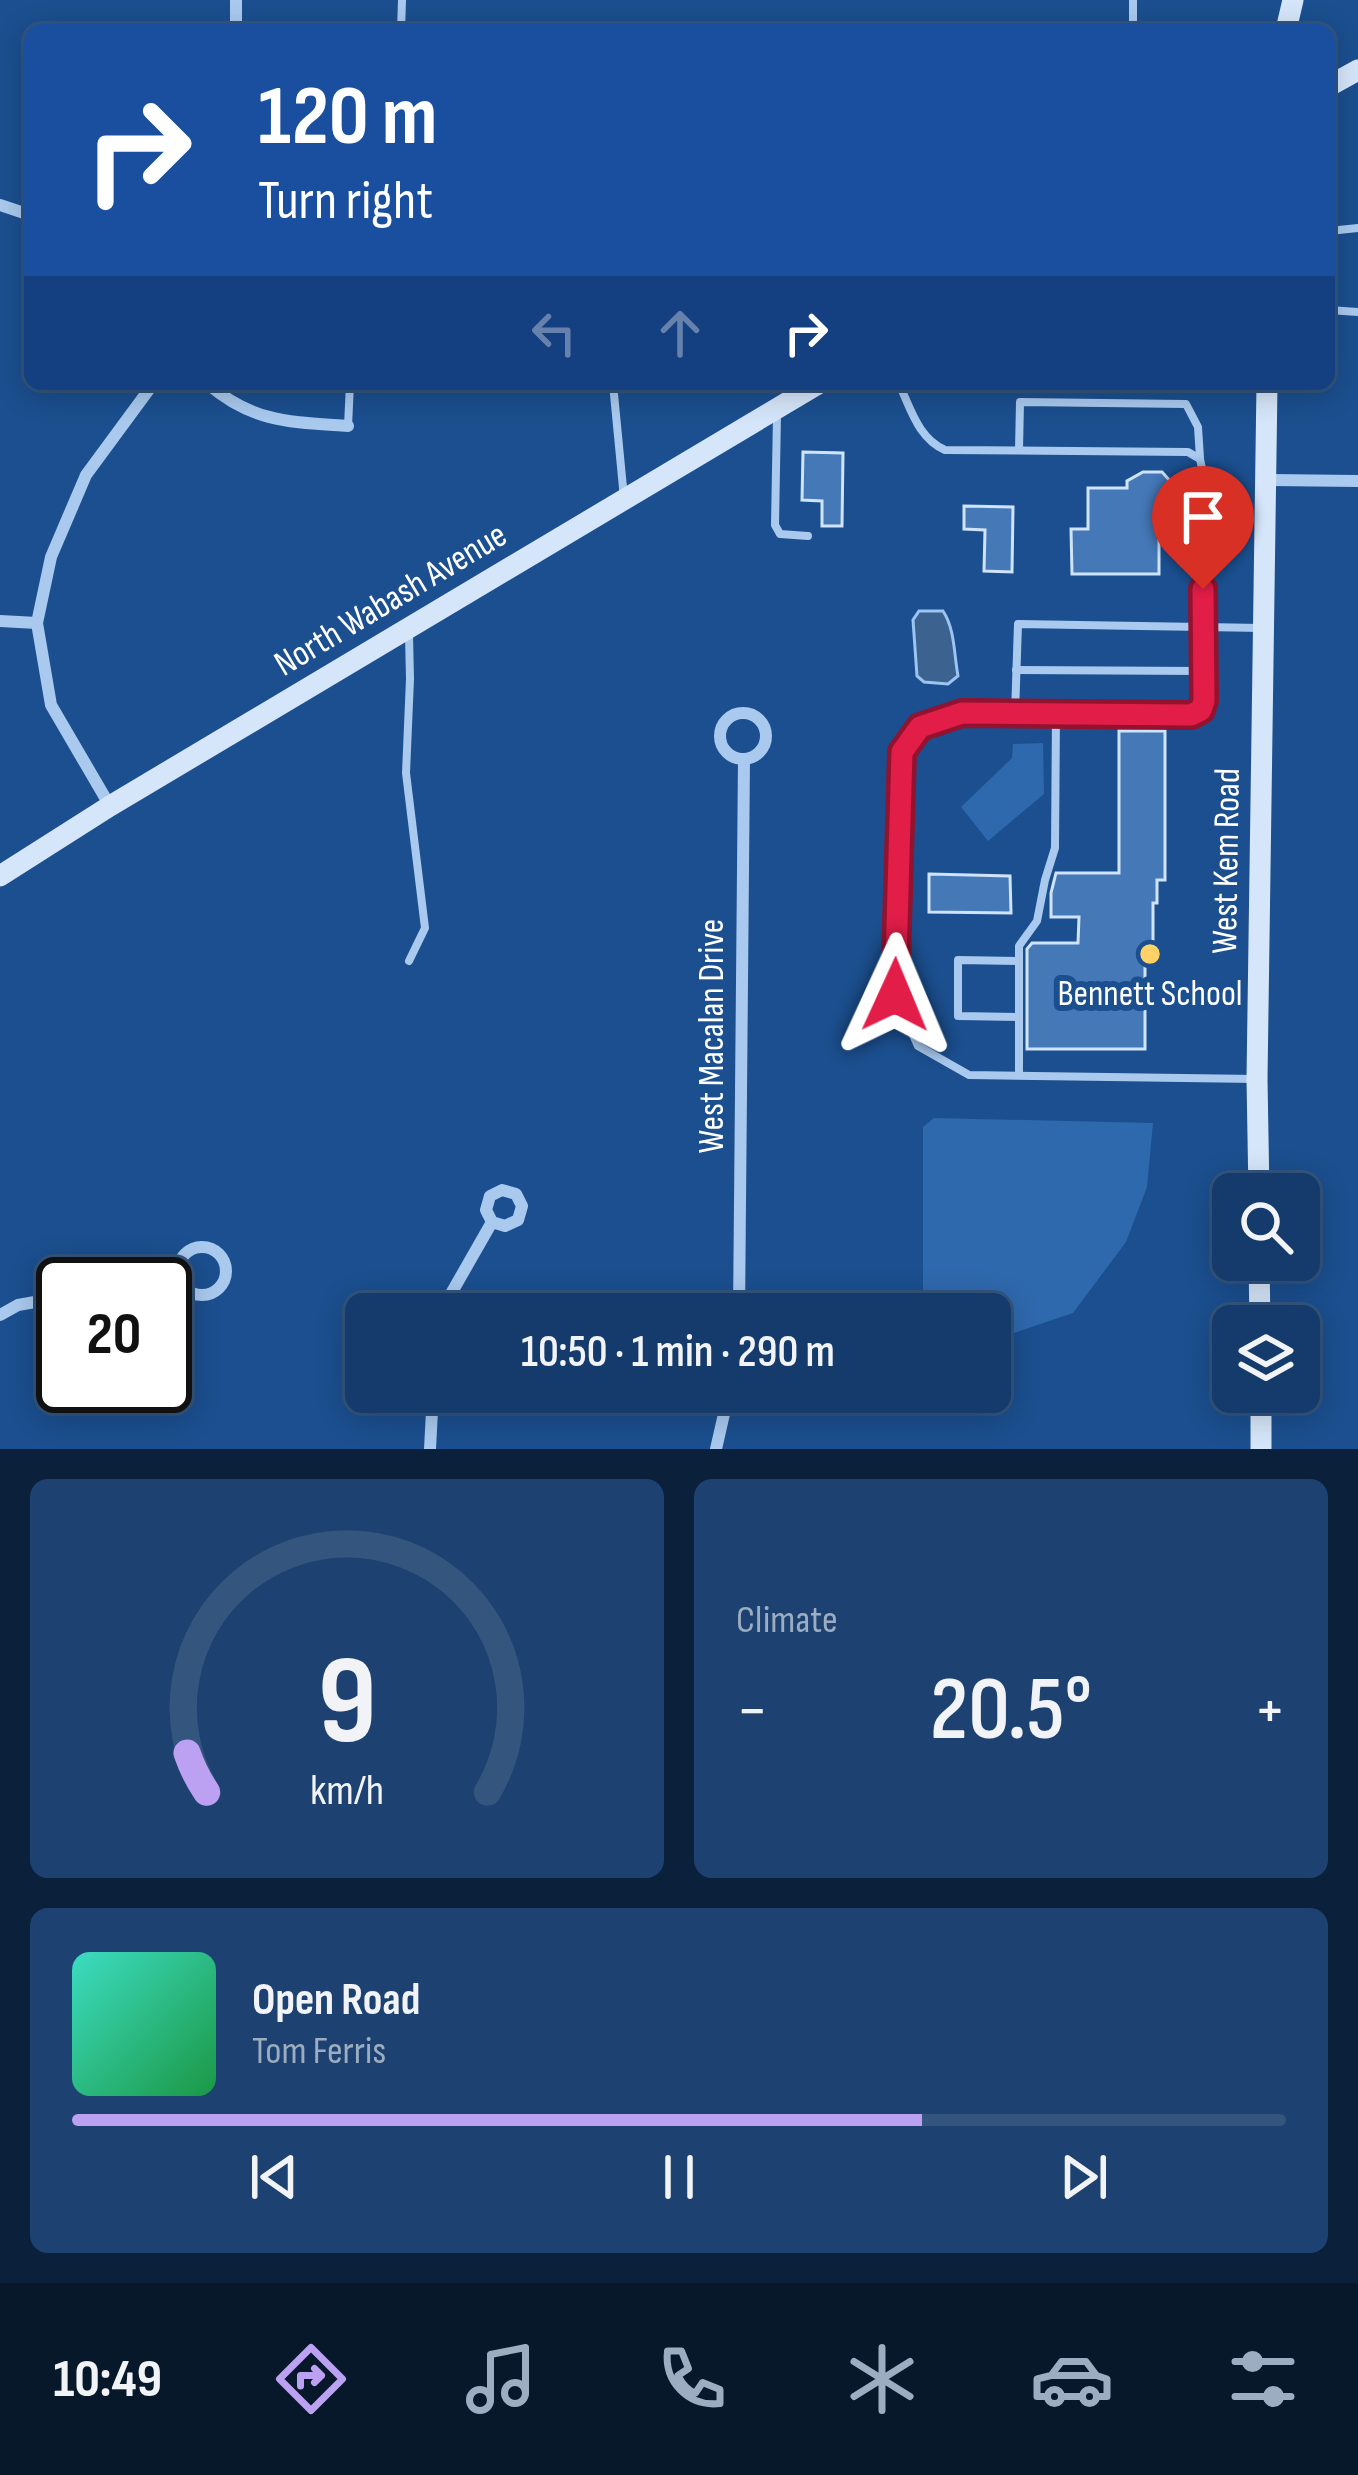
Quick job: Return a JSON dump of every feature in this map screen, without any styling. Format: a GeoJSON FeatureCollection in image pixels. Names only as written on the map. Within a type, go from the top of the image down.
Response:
{"type":"FeatureCollection","features":[{"type":"Feature","properties":{"kind":"main road","name":"North Wabash Avenue"},"geometry":{"type":"LineString","coordinates":[[0,876],[808,390]]}},
{"type":"Feature","properties":{"kind":"main road","name":"West Kem Road"},"geometry":{"type":"LineString","coordinates":[[1259,1173],[1267,390]]}},
{"type":"Feature","properties":{"kind":"main road"},"geometry":{"type":"LineString","coordinates":[[1261,1413],[1261,1449]]}},
{"type":"Feature","properties":{"kind":"street"},"geometry":{"type":"LineString","coordinates":[[110,806],[51,705],[37,623],[50,557],[86,475],[149,390]]}},
{"type":"Feature","properties":{"kind":"street"},"geometry":{"type":"LineString","coordinates":[[215,390],[227,400],[278,421],[348,426]]}},
{"type":"Feature","properties":{"kind":"street"},"geometry":{"type":"LineString","coordinates":[[1266,480],[1358,481]]}},
{"type":"Feature","properties":{"kind":"street"},"geometry":{"type":"LineString","coordinates":[[0,621],[37,623]]}},
{"type":"Feature","properties":{"kind":"street","name":"West Macalan Drive"},"geometry":{"type":"LineString","coordinates":[[739,1293],[744,759]]}},
{"type":"Feature","properties":{"kind":"street"},"geometry":{"type":"LineString","coordinates":[[452,1293],[492,1222]]}},
{"type":"Feature","properties":{"kind":"street"},"geometry":{"type":"LineString","coordinates":[[198,1246],[217,1251],[226,1267],[222,1285],[206,1295],[188,1291],[178,1275],[182,1256],[198,1246]]}},
{"type":"Feature","properties":{"kind":"street"},"geometry":{"type":"LineString","coordinates":[[0,1315],[36,1302]]}},
{"type":"Feature","properties":{"kind":"street"},"geometry":{"type":"LineString","coordinates":[[430,1449],[433,1413]]}},
{"type":"Feature","properties":{"kind":"street"},"geometry":{"type":"LineString","coordinates":[[716,1449],[724,1413]]}},
{"type":"Feature","properties":{"kind":"lane"},"geometry":{"type":"LineString","coordinates":[[348,426],[350,390]]}},
{"type":"Feature","properties":{"kind":"lane"},"geometry":{"type":"LineString","coordinates":[[614,390],[624,499]]}},
{"type":"Feature","properties":{"kind":"lane"},"geometry":{"type":"LineString","coordinates":[[902,390],[922,434],[945,450],[1189,452],[1200,460]]}},
{"type":"Feature","properties":{"kind":"lane"},"geometry":{"type":"LineString","coordinates":[[1019,451],[1020,402],[1186,404],[1198,427],[1204,473],[1204,701],[1201,710],[1191,715],[962,713],[920,727],[902,752],[895,995],[918,1046],[969,1075],[1258,1079]]}},
{"type":"Feature","properties":{"kind":"lane"},"geometry":{"type":"LineString","coordinates":[[777,408],[776,524],[780,534],[808,536]]}},
{"type":"Feature","properties":{"kind":"lane"},"geometry":{"type":"LineString","coordinates":[[1015,714],[1018,624],[1263,628]]}},
{"type":"Feature","properties":{"kind":"lane"},"geometry":{"type":"LineString","coordinates":[[408,628],[406,773],[425,928],[409,962]]}},
{"type":"Feature","properties":{"kind":"lane"},"geometry":{"type":"LineString","coordinates":[[1016,670],[1203,671]]}},
{"type":"Feature","properties":{"kind":"lane"},"geometry":{"type":"LineString","coordinates":[[1019,1076],[1019,946],[1036,921],[1055,848],[1056,714]]}},
{"type":"Feature","properties":{"kind":"lane"},"geometry":{"type":"LineString","coordinates":[[1019,961],[958,960],[958,1016],[1019,1017]]}},
{"type":"Feature","properties":{"kind":"shaded area"},"geometry":{"type":"Polygon","coordinates":[[[919,611],[943,611],[947,618],[958,676],[948,684],[924,682],[917,676],[913,620],[919,611]]]}},
{"type":"Feature","properties":{"kind":"shaded area"},"geometry":{"type":"Polygon","coordinates":[[[1043,743],[1044,794],[988,841],[961,807],[1012,758],[1013,744],[1043,743]]]}},
{"type":"Feature","properties":{"kind":"shaded area"},"geometry":{"type":"Polygon","coordinates":[[[934,1118],[1153,1123],[1147,1187],[1126,1242],[1073,1313],[1011,1334],[1011,1293],[923,1293],[923,1127],[934,1118]]]}},
{"type":"Feature","properties":{"kind":"building"},"geometry":{"type":"Polygon","coordinates":[[[803,452],[843,453],[842,526],[822,526],[822,501],[802,500],[803,452]]]}},
{"type":"Feature","properties":{"kind":"building"},"geometry":{"type":"Polygon","coordinates":[[[1143,472],[1162,472],[1172,483],[1172,511],[1159,525],[1159,574],[1072,574],[1071,529],[1088,529],[1088,488],[1127,488],[1127,481],[1143,472]]]}},
{"type":"Feature","properties":{"kind":"building"},"geometry":{"type":"Polygon","coordinates":[[[964,506],[1013,507],[1012,572],[984,571],[985,530],[964,529],[964,506]]]}},
{"type":"Feature","properties":{"kind":"building"},"geometry":{"type":"Polygon","coordinates":[[[1119,731],[1165,731],[1165,880],[1157,880],[1157,903],[1153,903],[1153,963],[1145,963],[1145,1049],[1027,1049],[1027,949],[1032,943],[1078,943],[1079,917],[1051,917],[1056,873],[1119,873],[1119,731]]]}},
{"type":"Feature","properties":{"kind":"building"},"geometry":{"type":"Polygon","coordinates":[[[929,874],[1010,876],[1011,913],[929,912],[929,874]]]}},
{"type":"Feature","properties":{"kind":"place","name":"Bennett School"},"geometry":{"type":"Point","coordinates":[1150,954]}},
{"type":"Feature","properties":{"kind":"route"},"geometry":{"type":"LineString","coordinates":[[895,995],[902,752],[920,727],[962,713],[1191,715],[1201,710],[1204,701],[1203,589]]}}]}
